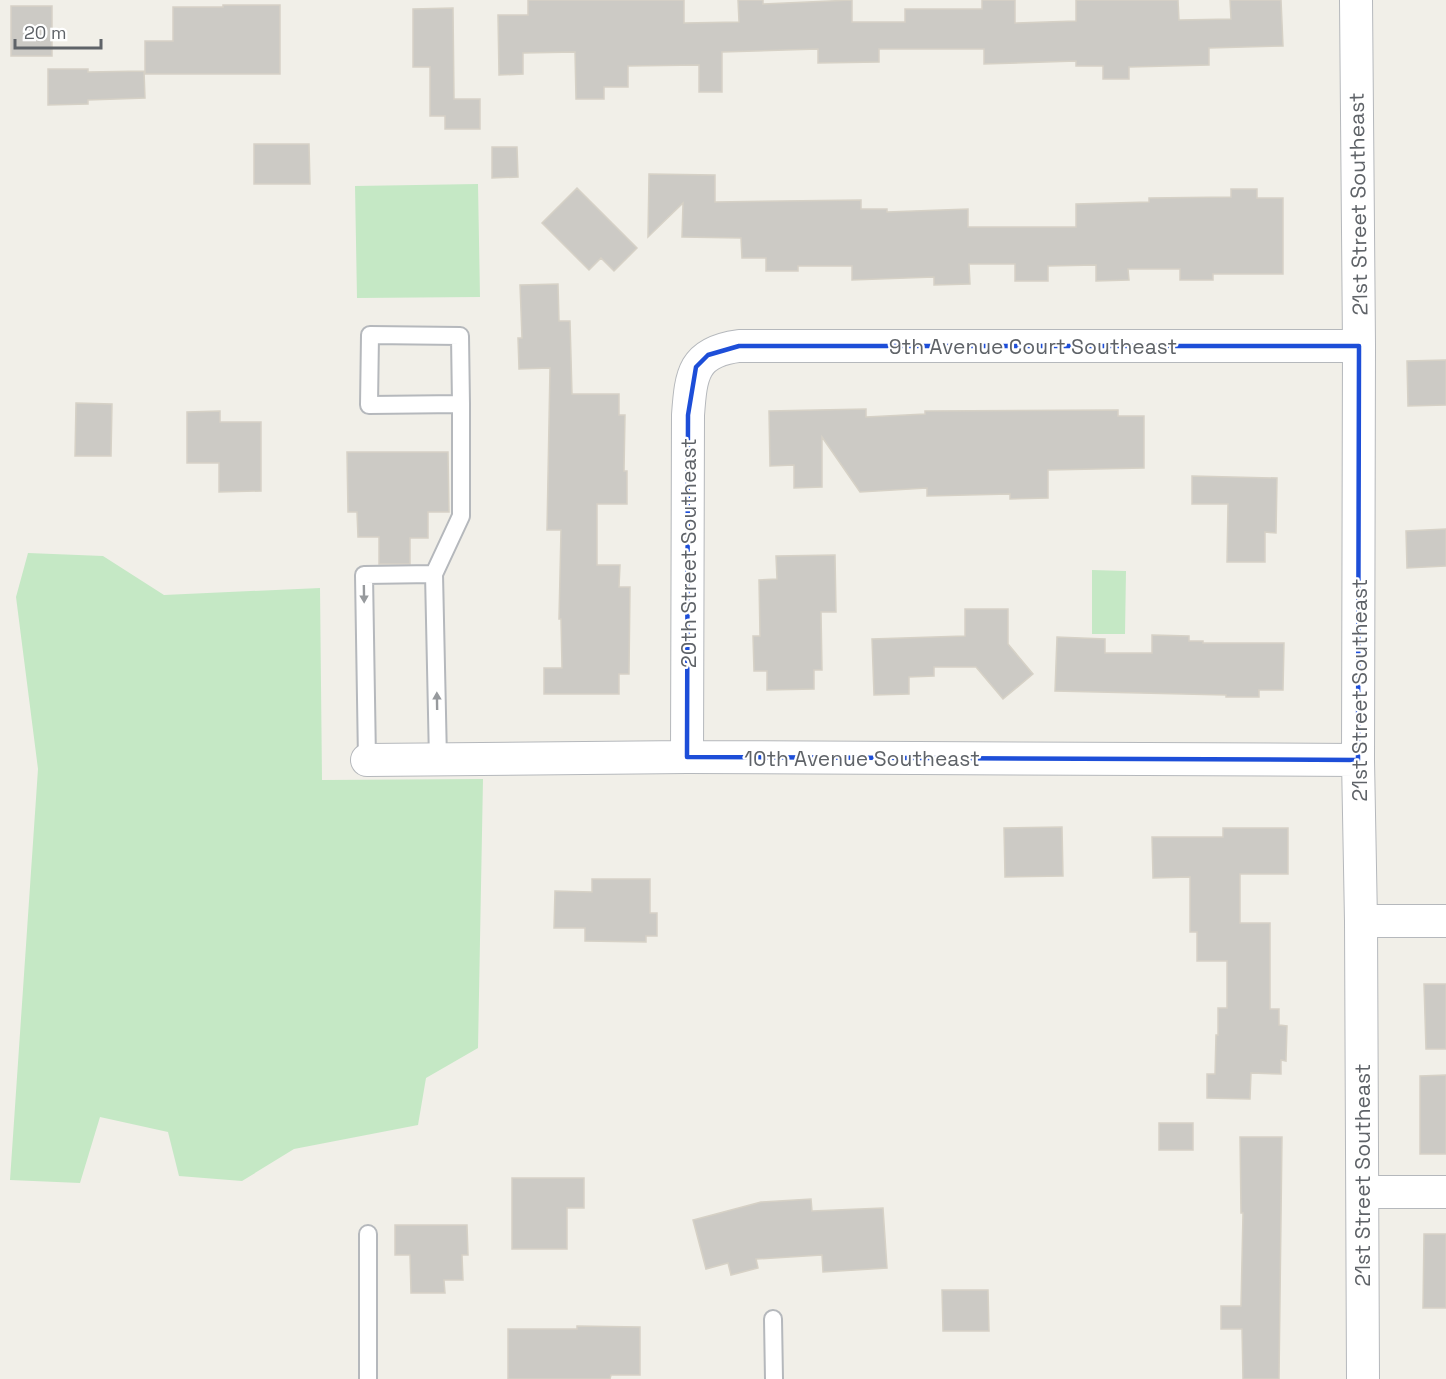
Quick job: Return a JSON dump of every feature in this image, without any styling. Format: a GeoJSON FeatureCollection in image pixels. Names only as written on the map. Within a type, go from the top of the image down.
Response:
{"type":"FeatureCollection","features":[{"type":"Feature","properties":{"kind":"street","name":"21st Street Southeast"},"geometry":{"type":"LineString","coordinates":[[1356,0],[1359,346],[1358,760],[1363,1379]]}},
{"type":"Feature","properties":{"kind":"street","name":"9th Avenue Court Southeast"},"geometry":{"type":"LineString","coordinates":[[708,354],[722,348],[739,346],[1359,346]]}},
{"type":"Feature","properties":{"kind":"street","name":"20th Street Southeast"},"geometry":{"type":"LineString","coordinates":[[687,757],[688,416],[696,367],[708,354]]}},
{"type":"Feature","properties":{"kind":"street","name":"10th Avenue Southeast"},"geometry":{"type":"LineString","coordinates":[[367,760],[687,757],[1358,760]]}},
{"type":"Feature","properties":{"kind":"street"},"geometry":{"type":"LineString","coordinates":[[1361,921],[1446,921]]}},
{"type":"Feature","properties":{"kind":"street"},"geometry":{"type":"LineString","coordinates":[[1363,1192],[1446,1192]]}},
{"type":"Feature","properties":{"kind":"lane"},"geometry":{"type":"LineString","coordinates":[[438,760],[434,574],[461,516],[460,336],[370,335],[369,405],[460,405]]}},
{"type":"Feature","properties":{"kind":"lane"},"geometry":{"type":"LineString","coordinates":[[367,760],[364,575],[434,574]]}},
{"type":"Feature","properties":{"kind":"lane"},"geometry":{"type":"LineString","coordinates":[[368,1234],[368,1379]]}},
{"type":"Feature","properties":{"kind":"lane"},"geometry":{"type":"LineString","coordinates":[[773,1319],[774,1379]]}},
{"type":"Feature","properties":{"kind":"highlighted area"},"geometry":{"type":"Polygon","coordinates":[[[739,346],[1359,346],[1358,760],[687,757],[688,415],[696,367],[708,355],[739,346]]]}},
{"type":"Feature","properties":{"kind":"green space"},"geometry":{"type":"Polygon","coordinates":[[[478,184],[480,297],[357,298],[355,186],[478,184]]]}},
{"type":"Feature","properties":{"kind":"green space"},"geometry":{"type":"Polygon","coordinates":[[[28,553],[103,556],[164,595],[320,588],[322,780],[483,779],[478,1048],[426,1078],[418,1125],[294,1149],[242,1181],[179,1176],[168,1132],[100,1117],[80,1183],[10,1180],[38,769],[16,597],[28,553]]]}},
{"type":"Feature","properties":{"kind":"green space"},"geometry":{"type":"Polygon","coordinates":[[[1092,570],[1126,571],[1125,634],[1092,634],[1092,570]]]}},
{"type":"Feature","properties":{"kind":"building"},"geometry":{"type":"Polygon","coordinates":[[[528,0],[684,0],[684,23],[739,22],[738,0],[763,0],[763,4],[852,0],[852,22],[905,22],[905,9],[982,9],[982,0],[1015,0],[1015,23],[1076,21],[1076,0],[1178,0],[1179,20],[1231,19],[1230,0],[1281,0],[1283,46],[1209,48],[1209,65],[1129,67],[1129,79],[1103,79],[1103,66],[1076,66],[1076,61],[984,64],[984,49],[879,49],[879,62],[818,63],[818,49],[722,52],[722,92],[699,92],[699,65],[628,66],[628,87],[604,87],[604,99],[576,99],[575,52],[523,53],[523,74],[499,75],[498,15],[528,15],[528,0]]]}},
{"type":"Feature","properties":{"kind":"building"},"geometry":{"type":"Polygon","coordinates":[[[223,5],[280,5],[280,74],[145,74],[145,41],[173,41],[173,7],[223,7],[223,5]]]}},
{"type":"Feature","properties":{"kind":"building"},"geometry":{"type":"Polygon","coordinates":[[[11,6],[52,6],[52,56],[11,56],[11,6]]]}},
{"type":"Feature","properties":{"kind":"building"},"geometry":{"type":"Polygon","coordinates":[[[453,8],[454,99],[480,99],[480,129],[445,129],[445,116],[430,116],[430,67],[413,67],[413,9],[453,8]]]}},
{"type":"Feature","properties":{"kind":"building"},"geometry":{"type":"Polygon","coordinates":[[[48,69],[88,69],[88,72],[144,71],[145,98],[88,100],[88,104],[48,105],[48,69]]]}},
{"type":"Feature","properties":{"kind":"building"},"geometry":{"type":"Polygon","coordinates":[[[254,144],[309,144],[310,184],[254,184],[254,144]]]}},
{"type":"Feature","properties":{"kind":"building"},"geometry":{"type":"Polygon","coordinates":[[[492,147],[517,147],[518,177],[492,178],[492,147]]]}},
{"type":"Feature","properties":{"kind":"building"},"geometry":{"type":"Polygon","coordinates":[[[649,174],[715,175],[715,202],[861,200],[861,209],[887,209],[887,212],[968,209],[968,227],[1076,227],[1076,204],[1149,202],[1149,198],[1231,197],[1231,189],[1257,189],[1257,198],[1283,198],[1283,274],[1213,274],[1213,280],[1180,280],[1180,269],[1128,269],[1129,280],[1096,281],[1096,265],[1048,266],[1048,281],[1015,281],[1015,264],[969,264],[970,284],[934,285],[934,277],[852,280],[852,266],[798,266],[798,271],[766,271],[766,258],[742,258],[741,238],[682,237],[683,203],[648,237],[649,174]]]}},
{"type":"Feature","properties":{"kind":"building"},"geometry":{"type":"Polygon","coordinates":[[[577,188],[637,248],[614,271],[601,258],[589,270],[542,223],[577,188]]]}},
{"type":"Feature","properties":{"kind":"building"},"geometry":{"type":"Polygon","coordinates":[[[558,284],[559,321],[570,321],[572,394],[619,394],[619,415],[625,415],[624,471],[627,471],[627,504],[597,504],[597,565],[620,565],[619,587],[630,587],[629,674],[619,674],[619,694],[544,694],[544,668],[562,668],[561,619],[559,619],[561,530],[547,530],[550,368],[519,369],[518,338],[522,338],[520,285],[558,284]]]}},
{"type":"Feature","properties":{"kind":"building"},"geometry":{"type":"Polygon","coordinates":[[[1446,360],[1446,405],[1408,406],[1407,361],[1446,360]]]}},
{"type":"Feature","properties":{"kind":"building"},"geometry":{"type":"Polygon","coordinates":[[[76,403],[112,404],[111,456],[75,456],[76,403]]]}},
{"type":"Feature","properties":{"kind":"building"},"geometry":{"type":"Polygon","coordinates":[[[866,409],[866,417],[925,414],[925,411],[1118,410],[1118,416],[1144,416],[1144,468],[1048,470],[1048,498],[1010,499],[1010,494],[927,496],[927,488],[860,492],[822,437],[822,487],[794,488],[794,465],[770,466],[769,411],[866,409]]]}},
{"type":"Feature","properties":{"kind":"building"},"geometry":{"type":"Polygon","coordinates":[[[220,411],[220,422],[261,422],[261,491],[219,492],[219,463],[187,463],[187,412],[220,411]]]}},
{"type":"Feature","properties":{"kind":"building"},"geometry":{"type":"Polygon","coordinates":[[[347,452],[448,452],[449,512],[428,512],[428,538],[410,538],[410,564],[379,564],[379,537],[358,537],[357,512],[348,512],[347,452]]]}},
{"type":"Feature","properties":{"kind":"building"},"geometry":{"type":"Polygon","coordinates":[[[1192,476],[1277,478],[1276,533],[1265,532],[1265,562],[1227,562],[1228,504],[1192,504],[1192,476]]]}},
{"type":"Feature","properties":{"kind":"building"},"geometry":{"type":"Polygon","coordinates":[[[1446,529],[1446,566],[1407,568],[1406,531],[1446,529]]]}},
{"type":"Feature","properties":{"kind":"building"},"geometry":{"type":"Polygon","coordinates":[[[835,555],[836,612],[821,612],[822,670],[814,670],[814,689],[767,690],[767,671],[754,671],[753,636],[760,636],[759,580],[777,579],[776,556],[835,555]]]}},
{"type":"Feature","properties":{"kind":"building"},"geometry":{"type":"Polygon","coordinates":[[[965,609],[1008,609],[1008,644],[1033,674],[1003,699],[976,667],[934,667],[934,676],[909,677],[909,694],[874,695],[872,639],[965,636],[965,609]]]}},
{"type":"Feature","properties":{"kind":"building"},"geometry":{"type":"Polygon","coordinates":[[[1152,635],[1189,636],[1189,641],[1203,641],[1203,643],[1284,643],[1283,690],[1259,690],[1259,697],[1055,691],[1057,637],[1105,639],[1105,653],[1152,653],[1152,635]]]}},
{"type":"Feature","properties":{"kind":"building"},"geometry":{"type":"Polygon","coordinates":[[[1062,827],[1063,876],[1005,877],[1004,828],[1062,827]]]}},
{"type":"Feature","properties":{"kind":"building"},"geometry":{"type":"Polygon","coordinates":[[[1223,828],[1288,828],[1288,874],[1240,874],[1240,923],[1270,923],[1270,1009],[1279,1009],[1279,1025],[1287,1026],[1286,1061],[1281,1060],[1281,1074],[1251,1073],[1250,1099],[1207,1098],[1207,1074],[1215,1074],[1218,1008],[1227,1008],[1227,961],[1197,961],[1197,932],[1190,932],[1190,877],[1153,878],[1152,837],[1223,837],[1223,828]]]}},
{"type":"Feature","properties":{"kind":"building"},"geometry":{"type":"Polygon","coordinates":[[[592,879],[650,879],[650,913],[657,913],[657,936],[646,936],[646,942],[585,941],[585,928],[554,928],[555,891],[592,892],[592,879]]]}},
{"type":"Feature","properties":{"kind":"building"},"geometry":{"type":"Polygon","coordinates":[[[1424,984],[1446,984],[1446,1049],[1426,1049],[1424,984]]]}},
{"type":"Feature","properties":{"kind":"building"},"geometry":{"type":"Polygon","coordinates":[[[1446,1075],[1446,1154],[1420,1154],[1420,1076],[1446,1075]]]}},
{"type":"Feature","properties":{"kind":"building"},"geometry":{"type":"Polygon","coordinates":[[[1159,1123],[1193,1123],[1193,1150],[1159,1150],[1159,1123]]]}},
{"type":"Feature","properties":{"kind":"building"},"geometry":{"type":"Polygon","coordinates":[[[1240,1137],[1282,1137],[1279,1379],[1243,1379],[1242,1329],[1221,1329],[1221,1306],[1241,1306],[1243,1213],[1241,1213],[1240,1137]]]}},
{"type":"Feature","properties":{"kind":"building"},"geometry":{"type":"Polygon","coordinates":[[[512,1178],[584,1178],[584,1208],[567,1208],[567,1249],[512,1249],[512,1178]]]}},
{"type":"Feature","properties":{"kind":"building"},"geometry":{"type":"Polygon","coordinates":[[[811,1199],[812,1211],[883,1208],[887,1268],[823,1272],[822,1255],[756,1259],[758,1268],[731,1275],[728,1263],[706,1269],[693,1220],[761,1202],[811,1199]]]}},
{"type":"Feature","properties":{"kind":"building"},"geometry":{"type":"Polygon","coordinates":[[[395,1225],[467,1225],[468,1255],[462,1255],[463,1280],[444,1280],[445,1293],[411,1293],[410,1255],[395,1255],[395,1225]]]}},
{"type":"Feature","properties":{"kind":"building"},"geometry":{"type":"Polygon","coordinates":[[[1424,1234],[1446,1234],[1446,1308],[1423,1308],[1424,1234]]]}},
{"type":"Feature","properties":{"kind":"building"},"geometry":{"type":"Polygon","coordinates":[[[942,1290],[988,1290],[989,1331],[943,1331],[942,1290]]]}},
{"type":"Feature","properties":{"kind":"building"},"geometry":{"type":"Polygon","coordinates":[[[577,1326],[640,1327],[640,1375],[611,1375],[610,1379],[508,1379],[508,1329],[577,1329],[577,1326]]]}}]}
